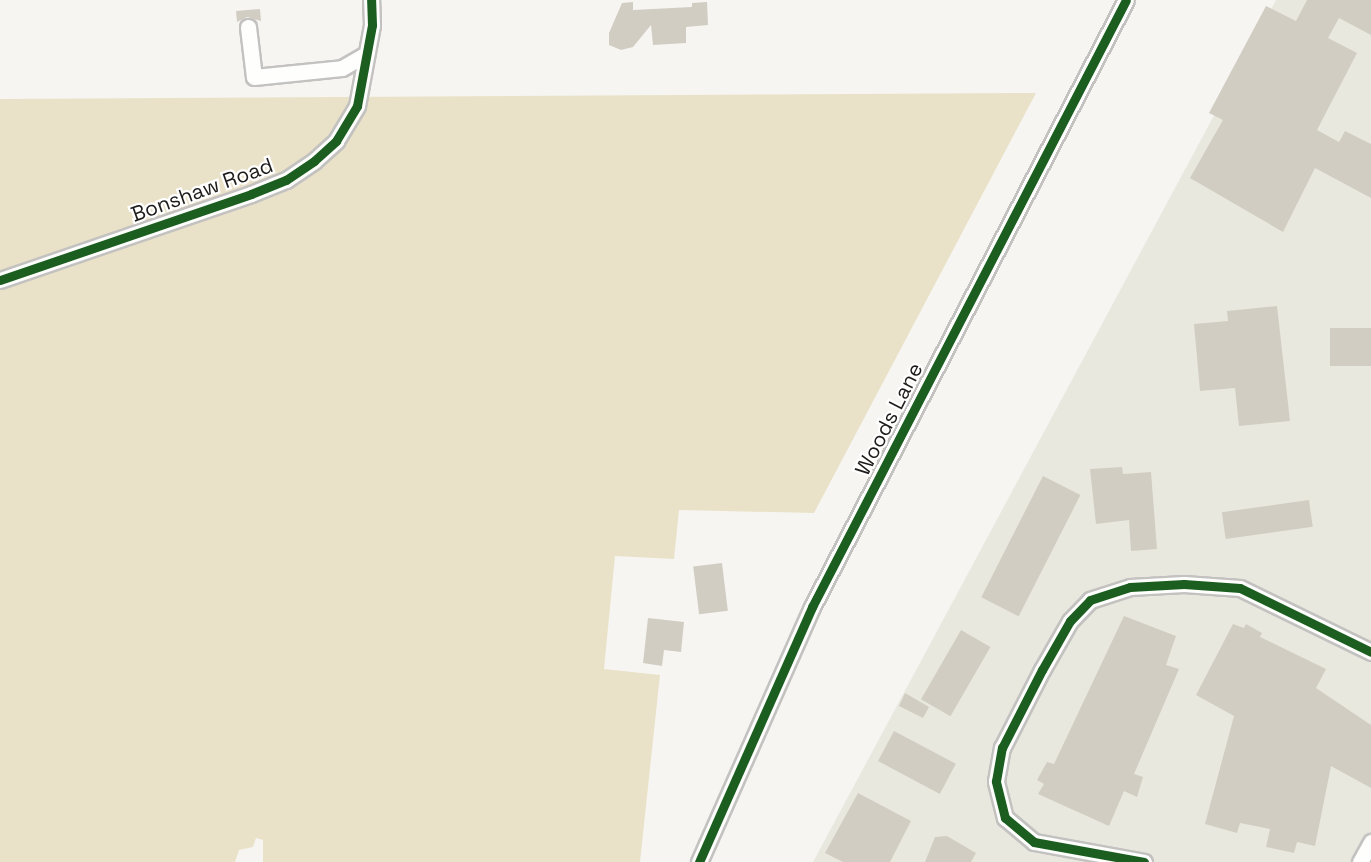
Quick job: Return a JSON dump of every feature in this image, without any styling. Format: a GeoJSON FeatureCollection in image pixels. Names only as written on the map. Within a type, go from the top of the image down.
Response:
{"type":"FeatureCollection","features":[{"type":"Feature","properties":{"kind":"street","name":"Bonshaw Road"},"geometry":{"type":"LineString","coordinates":[[0,280],[286,180],[336,141],[357,106],[366,54],[371,0]]}},
{"type":"Feature","properties":{"kind":"street","name":"Woods Lane"},"geometry":{"type":"LineString","coordinates":[[699,862],[763,725],[812,607],[1126,0]]}},
{"type":"Feature","properties":{"kind":"street"},"geometry":{"type":"LineString","coordinates":[[248,27],[254,77],[333,70],[366,54]]}},
{"type":"Feature","properties":{"kind":"street"},"geometry":{"type":"LineString","coordinates":[[1144,862],[1034,842],[1005,818],[996,781],[1002,748],[1042,670],[1070,621],[1090,600],[1130,588],[1184,584],[1240,588],[1371,652]]}},
{"type":"Feature","properties":{"kind":"street"},"geometry":{"type":"LineString","coordinates":[[1360,862],[1371,843]]}},
{"type":"Feature","properties":{"kind":"shaded area"},"geometry":{"type":"Polygon","coordinates":[[[1276,0],[1371,0],[1371,862],[813,862],[1276,0]]]}},
{"type":"Feature","properties":{"kind":"shaded area"},"geometry":{"type":"Polygon","coordinates":[[[1036,93],[814,513],[679,510],[674,559],[615,556],[604,669],[660,675],[640,862],[263,862],[263,840],[256,838],[253,847],[239,850],[235,862],[0,862],[0,99],[1036,93]]]}},
{"type":"Feature","properties":{"kind":"building"},"geometry":{"type":"Polygon","coordinates":[[[1307,0],[1371,0],[1371,35],[1339,18],[1328,38],[1357,53],[1317,130],[1339,142],[1345,131],[1371,144],[1371,198],[1315,168],[1283,232],[1190,178],[1223,120],[1209,113],[1266,6],[1296,21],[1307,0]]]}},
{"type":"Feature","properties":{"kind":"building"},"geometry":{"type":"Polygon","coordinates":[[[633,2],[633,10],[692,7],[692,3],[707,2],[708,25],[686,27],[686,43],[653,45],[651,25],[633,47],[621,50],[609,45],[609,33],[622,3],[633,2]]]}},
{"type":"Feature","properties":{"kind":"building"},"geometry":{"type":"Polygon","coordinates":[[[260,9],[261,21],[247,17],[237,22],[236,11],[260,9]]]}},
{"type":"Feature","properties":{"kind":"building"},"geometry":{"type":"Polygon","coordinates":[[[1277,306],[1290,421],[1239,426],[1235,388],[1200,391],[1194,324],[1228,321],[1227,311],[1277,306]]]}},
{"type":"Feature","properties":{"kind":"building"},"geometry":{"type":"Polygon","coordinates":[[[1330,328],[1371,328],[1371,366],[1330,366],[1330,328]]]}},
{"type":"Feature","properties":{"kind":"building"},"geometry":{"type":"Polygon","coordinates":[[[1122,467],[1123,474],[1151,472],[1157,549],[1131,551],[1129,520],[1096,524],[1090,469],[1122,467]]]}},
{"type":"Feature","properties":{"kind":"building"},"geometry":{"type":"Polygon","coordinates":[[[1043,476],[1080,495],[1019,616],[981,597],[1043,476]]]}},
{"type":"Feature","properties":{"kind":"building"},"geometry":{"type":"Polygon","coordinates":[[[1309,500],[1313,527],[1226,539],[1222,512],[1309,500]]]}},
{"type":"Feature","properties":{"kind":"building"},"geometry":{"type":"Polygon","coordinates":[[[722,563],[728,611],[699,614],[693,567],[722,563]]]}},
{"type":"Feature","properties":{"kind":"building"},"geometry":{"type":"Polygon","coordinates":[[[1124,616],[1176,636],[1166,665],[1179,669],[1134,774],[1143,777],[1137,797],[1124,791],[1109,826],[1038,794],[1044,784],[1037,780],[1047,762],[1054,764],[1124,616]]]}},
{"type":"Feature","properties":{"kind":"building"},"geometry":{"type":"Polygon","coordinates":[[[648,618],[684,622],[681,652],[664,650],[662,666],[643,663],[648,618]]]}},
{"type":"Feature","properties":{"kind":"building"},"geometry":{"type":"Polygon","coordinates":[[[1233,624],[1244,628],[1246,624],[1262,633],[1260,637],[1326,669],[1316,688],[1371,725],[1371,788],[1331,766],[1315,846],[1297,842],[1294,853],[1266,847],[1270,829],[1240,823],[1237,833],[1205,824],[1234,716],[1196,695],[1233,624]]]}},
{"type":"Feature","properties":{"kind":"building"},"geometry":{"type":"Polygon","coordinates":[[[961,630],[990,647],[950,716],[921,699],[961,630]]]}},
{"type":"Feature","properties":{"kind":"building"},"geometry":{"type":"Polygon","coordinates":[[[905,693],[929,707],[923,718],[899,706],[905,693]]]}},
{"type":"Feature","properties":{"kind":"building"},"geometry":{"type":"Polygon","coordinates":[[[894,731],[956,764],[940,794],[878,761],[894,731]]]}},
{"type":"Feature","properties":{"kind":"building"},"geometry":{"type":"Polygon","coordinates":[[[858,793],[911,821],[890,862],[843,862],[825,853],[858,793]]]}},
{"type":"Feature","properties":{"kind":"building"},"geometry":{"type":"Polygon","coordinates":[[[947,836],[976,853],[971,862],[925,862],[935,837],[947,836]]]}},
{"type":"Feature","properties":{"kind":"cycle path"},"geometry":{"type":"LineString","coordinates":[[0,280],[251,194],[286,180],[314,161],[336,141],[357,106],[372,25],[371,0]]}},
{"type":"Feature","properties":{"kind":"cycle path"},"geometry":{"type":"LineString","coordinates":[[699,862],[812,607],[1126,0]]}},
{"type":"Feature","properties":{"kind":"cycle path"},"geometry":{"type":"LineString","coordinates":[[1144,862],[1034,842],[1005,818],[996,781],[1002,748],[1042,670],[1070,621],[1090,600],[1130,587],[1184,584],[1240,588],[1371,652]]}}]}
